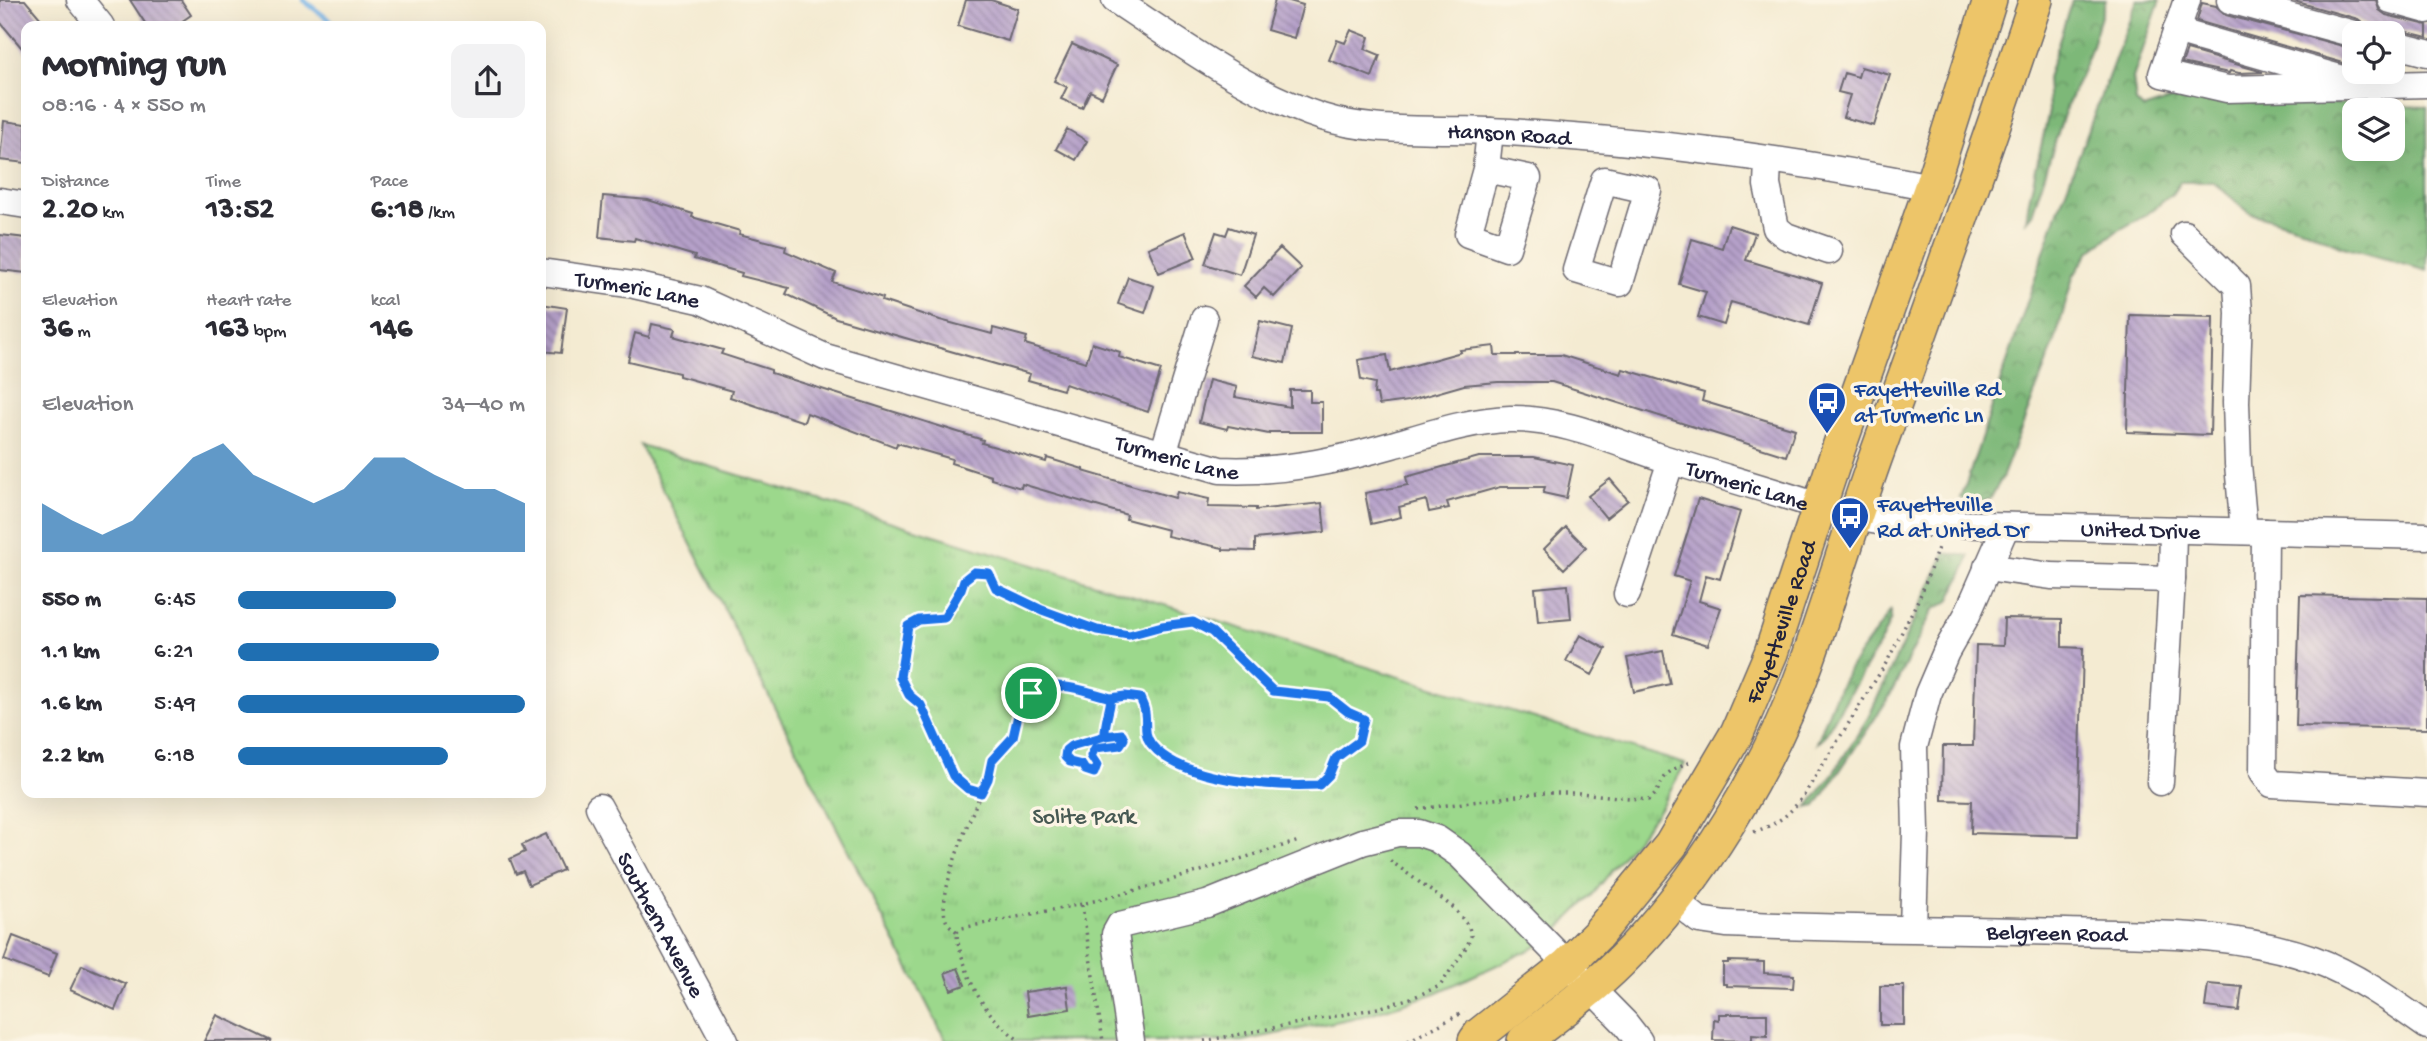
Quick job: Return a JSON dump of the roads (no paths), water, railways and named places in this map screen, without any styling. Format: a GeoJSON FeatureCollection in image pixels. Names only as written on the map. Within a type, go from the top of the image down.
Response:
{"type":"FeatureCollection","features":[{"type":"Feature","properties":{"kind":"main road","name":"Fayetteville Road"},"geometry":{"type":"LineString","coordinates":[[1470,1026],[1480,1034],[1567,965],[1597,935],[1671,845],[1737,733],[1771,653],[1838,450],[1931,187],[1990,0]]}},
{"type":"Feature","properties":{"kind":"main road","name":"Fayetteville Road"},"geometry":{"type":"LineString","coordinates":[[1524,1041],[1591,989],[1623,960],[1674,900],[1720,837],[1771,746],[1806,664],[1854,517],[1977,177],[2036,0]]}},
{"type":"Feature","properties":{"kind":"street"},"geometry":{"type":"LineString","coordinates":[[80,0],[97,21]]}},
{"type":"Feature","properties":{"kind":"street","name":"Hanson Road"},"geometry":{"type":"LineString","coordinates":[[1115,0],[1229,73],[1321,117],[1372,128],[1490,131],[1641,144],[1768,160],[1931,187]]}},
{"type":"Feature","properties":{"kind":"street"},"geometry":{"type":"LineString","coordinates":[[2187,0],[2162,74],[2227,89],[2427,84]]}},
{"type":"Feature","properties":{"kind":"street"},"geometry":{"type":"LineString","coordinates":[[2230,0],[2342,31]]}},
{"type":"Feature","properties":{"kind":"street"},"geometry":{"type":"LineString","coordinates":[[2391,0],[2427,10]]}},
{"type":"Feature","properties":{"kind":"street"},"geometry":{"type":"LineString","coordinates":[[2176,31],[2372,87]]}},
{"type":"Feature","properties":{"kind":"street"},"geometry":{"type":"LineString","coordinates":[[2405,47],[2427,53]]}},
{"type":"Feature","properties":{"kind":"street"},"geometry":{"type":"LineString","coordinates":[[1486,169],[1490,131]]}},
{"type":"Feature","properties":{"kind":"street"},"geometry":{"type":"LineString","coordinates":[[1633,186],[1641,144]]}},
{"type":"Feature","properties":{"kind":"street"},"geometry":{"type":"LineString","coordinates":[[1768,160],[1767,185],[1776,228],[1786,236],[1829,251]]}},
{"type":"Feature","properties":{"kind":"street"},"geometry":{"type":"LineString","coordinates":[[0,201],[21,204]]}},
{"type":"Feature","properties":{"kind":"street"},"geometry":{"type":"LineString","coordinates":[[2184,234],[2236,286],[2239,313],[2236,414],[2255,531],[2263,772],[2272,784],[2427,793]]}},
{"type":"Feature","properties":{"kind":"street","name":"Turmeric Lane"},"geometry":{"type":"LineString","coordinates":[[546,273],[634,285],[700,300],[825,357],[1220,470],[1255,472],[1328,461],[1457,427],[1510,419],[1553,424],[1821,507]]}},
{"type":"Feature","properties":{"kind":"street"},"geometry":{"type":"LineString","coordinates":[[1163,454],[1204,319]]}},
{"type":"Feature","properties":{"kind":"street"},"geometry":{"type":"LineString","coordinates":[[1627,594],[1671,461]]}},
{"type":"Feature","properties":{"kind":"street","name":"United Drive"},"geometry":{"type":"LineString","coordinates":[[1854,517],[1884,522],[2427,536]]}},
{"type":"Feature","properties":{"kind":"street"},"geometry":{"type":"LineString","coordinates":[[1913,928],[1916,832],[1914,747],[1928,694],[2006,526]]}},
{"type":"Feature","properties":{"kind":"street"},"geometry":{"type":"LineString","coordinates":[[2160,782],[2174,530]]}},
{"type":"Feature","properties":{"kind":"street"},"geometry":{"type":"LineString","coordinates":[[1987,567],[2051,576],[2172,579]]}},
{"type":"Feature","properties":{"kind":"street","name":"Southern Avenue"},"geometry":{"type":"LineString","coordinates":[[599,807],[726,1041]]}},
{"type":"Feature","properties":{"kind":"street"},"geometry":{"type":"LineString","coordinates":[[1131,1041],[1115,934],[1121,925],[1231,896],[1298,867],[1378,838],[1411,832],[1442,841],[1472,866],[1625,1023],[1639,1041]]}},
{"type":"Feature","properties":{"kind":"street","name":"Belgreen Road"},"geometry":{"type":"LineString","coordinates":[[1674,900],[1699,920],[1713,923],[2147,933],[2228,938],[2286,951],[2332,967],[2427,1026]]}},
{"type":"Feature","properties":{"kind":"waterway"},"geometry":{"type":"LineString","coordinates":[[303,0],[330,21]]}},
{"type":"Feature","properties":{"kind":"place","name":"Fayetteville Rd at Turmeric Ln"},"geometry":{"type":"Point","coordinates":[1827,435]}},
{"type":"Feature","properties":{"kind":"place","name":"Fayetteville Rd at United Dr"},"geometry":{"type":"Point","coordinates":[1850,550]}},
{"type":"Feature","properties":{"kind":"park label","name":"Solite Park"},"geometry":{"type":"Point","coordinates":[1084,815]}}]}
